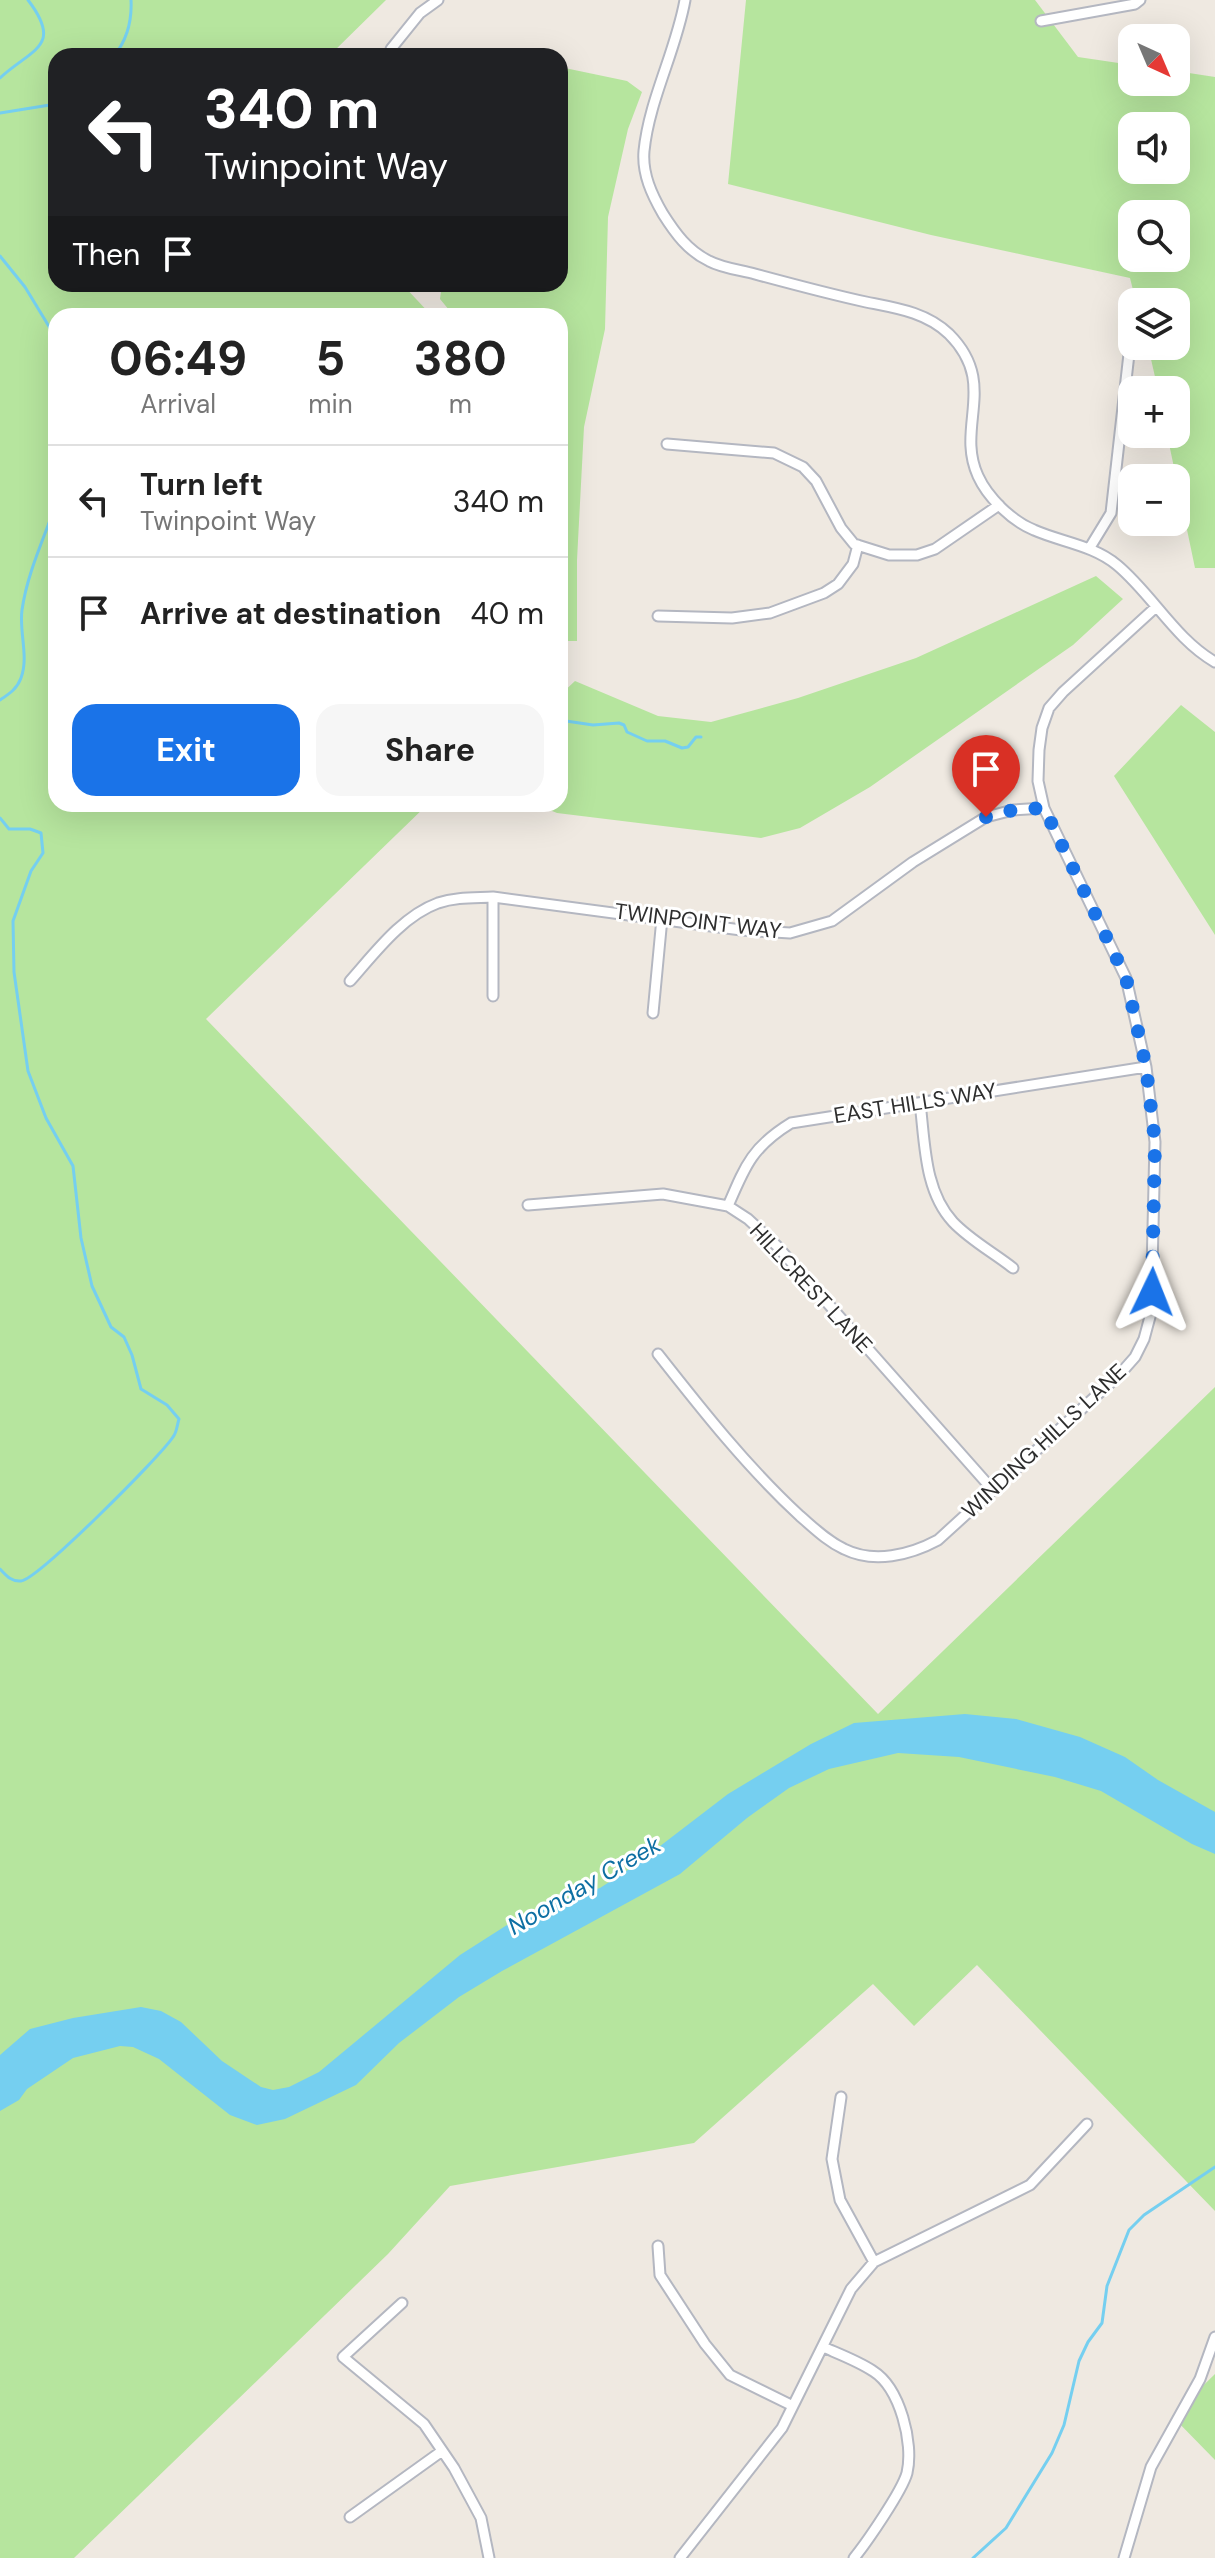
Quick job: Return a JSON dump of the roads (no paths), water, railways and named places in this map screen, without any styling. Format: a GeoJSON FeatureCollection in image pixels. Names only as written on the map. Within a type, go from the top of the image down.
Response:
{"type":"FeatureCollection","features":[{"type":"Feature","properties":{"kind":"street"},"geometry":{"type":"LineString","coordinates":[[392,48],[420,13],[438,0]]}},
{"type":"Feature","properties":{"kind":"street"},"geometry":{"type":"LineString","coordinates":[[685,0],[680,30],[659,91],[644,152],[646,174],[655,199],[673,230],[690,248],[710,262],[841,297],[909,311],[934,322],[951,336],[972,365],[975,382],[972,454],[978,475],[999,505],[1031,530],[1089,549],[1116,564],[1178,631],[1215,662]]}},
{"type":"Feature","properties":{"kind":"street"},"geometry":{"type":"LineString","coordinates":[[1041,21],[1135,4],[1140,0]]}},
{"type":"Feature","properties":{"kind":"street"},"geometry":{"type":"LineString","coordinates":[[1089,549],[1111,513],[1128,360]]}},
{"type":"Feature","properties":{"kind":"street"},"geometry":{"type":"LineString","coordinates":[[667,444],[774,453],[803,467],[816,481],[841,528],[858,545],[889,555],[917,555],[935,549],[999,505]]}},
{"type":"Feature","properties":{"kind":"street"},"geometry":{"type":"LineString","coordinates":[[658,616],[732,618],[770,613],[824,593],[838,584],[853,564],[858,545]]}},
{"type":"Feature","properties":{"kind":"street","name":"WINDING HILLS LANE"},"geometry":{"type":"LineString","coordinates":[[658,1354],[708,1417],[780,1498],[827,1539],[846,1551],[865,1556],[888,1556],[921,1550],[938,1540],[1135,1357],[1151,1313],[1155,1142],[1146,1067],[1126,978],[1044,808],[1038,781],[1042,728],[1049,708],[1156,607]]}},
{"type":"Feature","properties":{"kind":"street","name":"TWINPOINT WAY"},"geometry":{"type":"LineString","coordinates":[[350,981],[385,942],[425,910],[452,899],[493,897],[790,933],[832,921],[913,862],[986,817],[1013,810],[1044,808]]}},
{"type":"Feature","properties":{"kind":"street"},"geometry":{"type":"LineString","coordinates":[[493,897],[493,996]]}},
{"type":"Feature","properties":{"kind":"street"},"geometry":{"type":"LineString","coordinates":[[653,1013],[662,918]]}},
{"type":"Feature","properties":{"kind":"street","name":"EAST HILLS WAY"},"geometry":{"type":"LineString","coordinates":[[728,1206],[750,1157],[776,1132],[791,1123],[1146,1067]]}},
{"type":"Feature","properties":{"kind":"street"},"geometry":{"type":"LineString","coordinates":[[920,1103],[931,1183],[945,1210],[954,1223],[1013,1268]]}},
{"type":"Feature","properties":{"kind":"street","name":"HILLCREST LANE"},"geometry":{"type":"LineString","coordinates":[[528,1205],[663,1194],[728,1206],[748,1219],[777,1246],[992,1489]]}},
{"type":"Feature","properties":{"kind":"street"},"geometry":{"type":"LineString","coordinates":[[841,2097],[832,2159],[840,2200],[874,2262]]}},
{"type":"Feature","properties":{"kind":"street"},"geometry":{"type":"LineString","coordinates":[[680,2558],[782,2428],[851,2289],[874,2262],[1030,2185],[1087,2124]]}},
{"type":"Feature","properties":{"kind":"street"},"geometry":{"type":"LineString","coordinates":[[658,2246],[660,2275],[705,2344],[730,2375],[793,2406]]}},
{"type":"Feature","properties":{"kind":"street"},"geometry":{"type":"LineString","coordinates":[[402,2303],[343,2357],[424,2424],[481,2518],[489,2558]]}},
{"type":"Feature","properties":{"kind":"street"},"geometry":{"type":"LineString","coordinates":[[1124,2558],[1151,2467],[1200,2379],[1215,2337]]}},
{"type":"Feature","properties":{"kind":"street"},"geometry":{"type":"LineString","coordinates":[[823,2347],[876,2372],[898,2400],[907,2436],[907,2474],[869,2540],[854,2558]]}},
{"type":"Feature","properties":{"kind":"street"},"geometry":{"type":"LineString","coordinates":[[350,2517],[442,2451]]}},
{"type":"Feature","properties":{"kind":"water"},"geometry":{"type":"Polygon","coordinates":[[[965,1714],[1016,1719],[1080,1737],[1125,1757],[1158,1780],[1215,1812],[1215,1854],[1101,1791],[1055,1777],[959,1757],[898,1753],[829,1769],[789,1788],[747,1818],[680,1874],[459,1997],[399,2043],[356,2085],[285,2119],[257,2125],[230,2115],[159,2059],[133,2047],[120,2046],[73,2058],[0,2111],[0,2055],[30,2029],[73,2018],[141,2007],[161,2011],[181,2022],[222,2061],[261,2087],[273,2090],[289,2087],[319,2072],[460,1955],[507,1925],[561,1900],[600,1888],[728,1794],[811,1744],[854,1723],[965,1714]]]}},
{"type":"Feature","properties":{"kind":"waterway"},"geometry":{"type":"LineString","coordinates":[[0,78],[32,53],[43,38],[43,28],[28,0]]}},
{"type":"Feature","properties":{"kind":"waterway","name":"Noonday Creek"},"geometry":{"type":"LineString","coordinates":[[119,48],[128,30],[131,0]]}},
{"type":"Feature","properties":{"kind":"waterway","name":"Noonday Creek"},"geometry":{"type":"LineString","coordinates":[[0,113],[48,105]]}},
{"type":"Feature","properties":{"kind":"waterway","name":"Noonday Creek"},"geometry":{"type":"LineString","coordinates":[[0,256],[25,287],[48,325]]}},
{"type":"Feature","properties":{"kind":"waterway","name":"Noonday Creek"},"geometry":{"type":"LineString","coordinates":[[0,700],[15,688],[21,678],[24,662],[21,618],[24,597],[48,526]]}},
{"type":"Feature","properties":{"kind":"waterway"},"geometry":{"type":"LineString","coordinates":[[568,721],[593,725],[619,723],[624,725],[627,732],[647,741],[665,741],[682,748],[688,747],[696,737],[701,737]]}},
{"type":"Feature","properties":{"kind":"waterway","name":"Noonday Creek"},"geometry":{"type":"LineString","coordinates":[[0,818],[9,829],[30,829],[41,833],[43,853],[31,871],[13,921],[14,972],[28,1071],[46,1118],[73,1166],[81,1238],[92,1286],[111,1327],[124,1337],[141,1389],[167,1405],[179,1419],[174,1435],[163,1449],[124,1491],[50,1560],[21,1581],[12,1579],[0,1569]]}},
{"type":"Feature","properties":{"kind":"waterway"},"geometry":{"type":"LineString","coordinates":[[973,2558],[1006,2528],[1052,2453],[1064,2425],[1079,2361],[1102,2323],[1107,2286],[1129,2230],[1144,2215],[1215,2167]]}}]}
